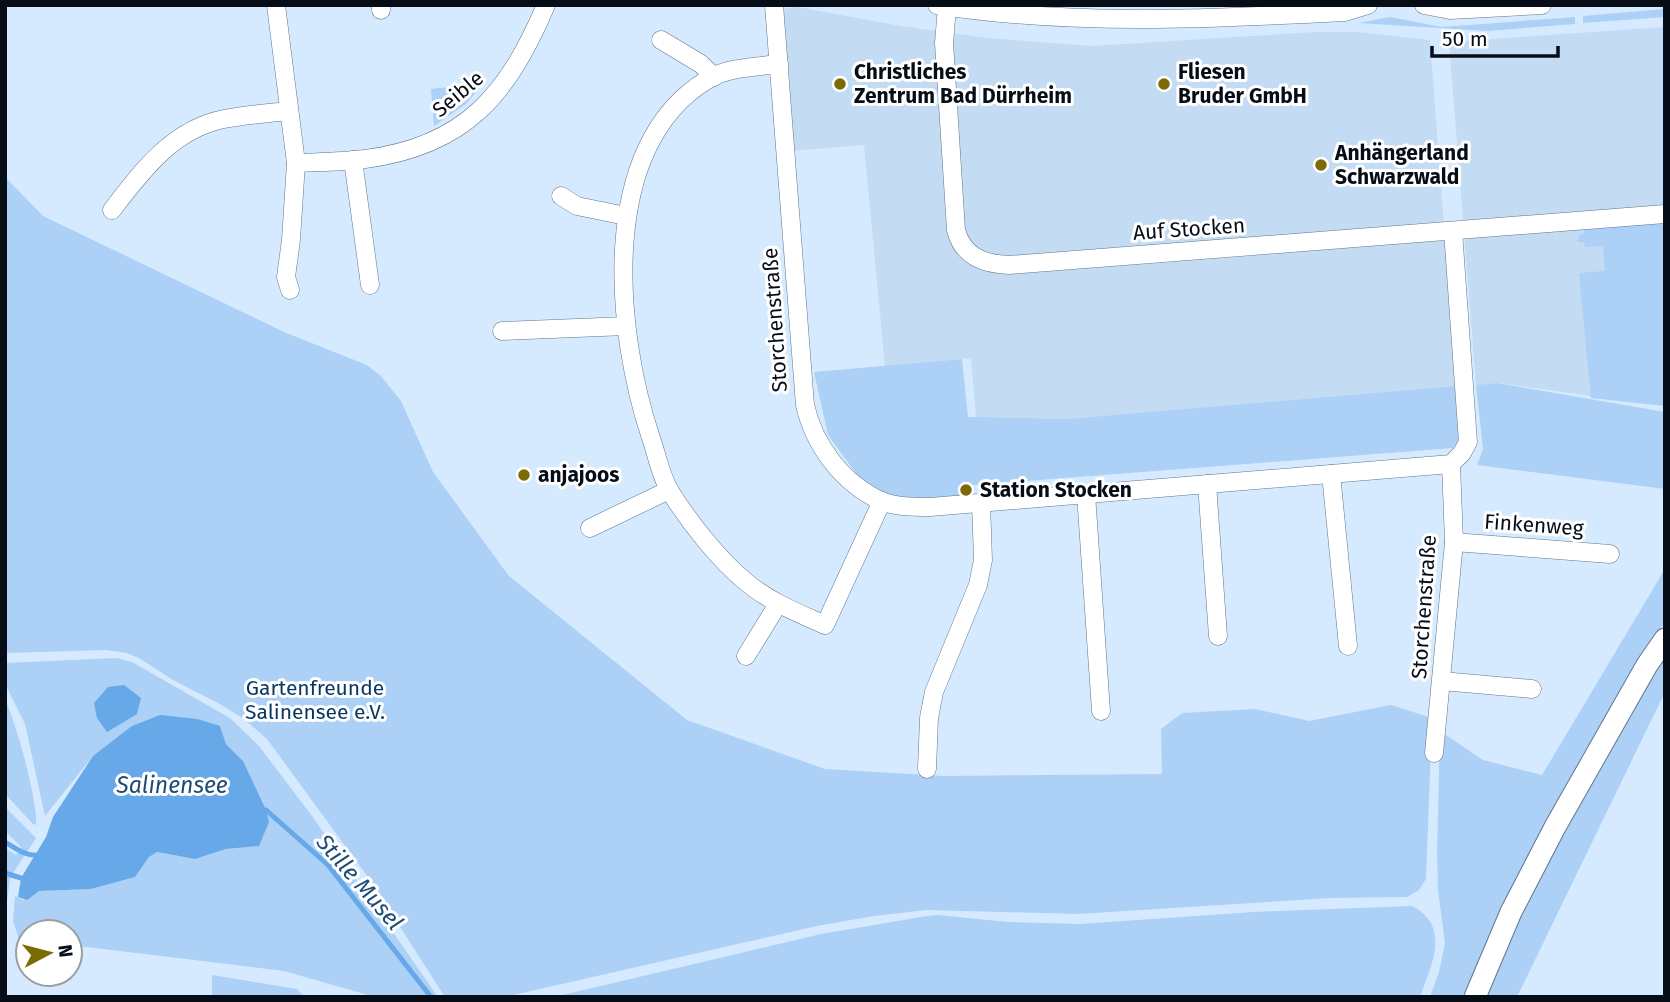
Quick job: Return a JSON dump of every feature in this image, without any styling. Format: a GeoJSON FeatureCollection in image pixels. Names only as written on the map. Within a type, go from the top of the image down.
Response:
{"type":"FeatureCollection","features":[{"type":"Feature","properties":{"kind":"street"},"geometry":{"type":"LineString","coordinates":[[276,5],[296,163],[286,277],[290,290]]}},
{"type":"Feature","properties":{"kind":"street","name":"Seible"},"geometry":{"type":"LineString","coordinates":[[296,163],[354,160],[397,153],[443,137],[490,100],[509,79],[530,41],[545,5]]}},
{"type":"Feature","properties":{"kind":"street","name":"Storchenstraße"},"geometry":{"type":"LineString","coordinates":[[774,5],[802,384],[809,425],[823,450],[842,473],[882,501],[905,506],[930,507],[1451,464],[1454,542],[1434,753]]}},
{"type":"Feature","properties":{"kind":"street"},"geometry":{"type":"LineString","coordinates":[[942,6],[1059,16],[1164,19],[1345,12],[1368,5]]}},
{"type":"Feature","properties":{"kind":"street"},"geometry":{"type":"LineString","coordinates":[[1424,5],[1450,10],[1542,5]]}},
{"type":"Feature","properties":{"kind":"street","name":"Auf Stocken"},"geometry":{"type":"LineString","coordinates":[[942,6],[956,230],[959,241],[969,254],[977,259],[1009,265],[1665,214]]}},
{"type":"Feature","properties":{"kind":"street"},"geometry":{"type":"LineString","coordinates":[[661,40],[701,64],[714,77]]}},
{"type":"Feature","properties":{"kind":"street"},"geometry":{"type":"LineString","coordinates":[[779,64],[727,72],[714,77],[678,104],[653,136],[638,172],[626,216],[626,326],[639,403],[669,491],[707,542],[746,582],[778,604],[825,625],[882,501]]}},
{"type":"Feature","properties":{"kind":"street"},"geometry":{"type":"LineString","coordinates":[[112,210],[145,168],[181,135],[221,119],[289,111]]}},
{"type":"Feature","properties":{"kind":"street"},"geometry":{"type":"LineString","coordinates":[[354,160],[370,285]]}},
{"type":"Feature","properties":{"kind":"street"},"geometry":{"type":"LineString","coordinates":[[561,196],[577,206],[626,216]]}},
{"type":"Feature","properties":{"kind":"street"},"geometry":{"type":"LineString","coordinates":[[1451,464],[1468,442],[1453,231]]}},
{"type":"Feature","properties":{"kind":"street"},"geometry":{"type":"LineString","coordinates":[[502,331],[626,326]]}},
{"type":"Feature","properties":{"kind":"street"},"geometry":{"type":"LineString","coordinates":[[1331,474],[1348,646]]}},
{"type":"Feature","properties":{"kind":"street"},"geometry":{"type":"LineString","coordinates":[[1208,484],[1218,636]]}},
{"type":"Feature","properties":{"kind":"street"},"geometry":{"type":"LineString","coordinates":[[590,528],[669,491]]}},
{"type":"Feature","properties":{"kind":"street"},"geometry":{"type":"LineString","coordinates":[[1086,494],[1101,710]]}},
{"type":"Feature","properties":{"kind":"street"},"geometry":{"type":"LineString","coordinates":[[927,769],[929,718],[934,692],[978,585],[983,560],[981,503]]}},
{"type":"Feature","properties":{"kind":"street","name":"Finkenweg"},"geometry":{"type":"LineString","coordinates":[[1454,542],[1610,554]]}},
{"type":"Feature","properties":{"kind":"street"},"geometry":{"type":"LineString","coordinates":[[746,656],[778,604]]}},
{"type":"Feature","properties":{"kind":"street"},"geometry":{"type":"LineString","coordinates":[[1475,997],[1511,912],[1555,827],[1647,665],[1665,639]]}},
{"type":"Feature","properties":{"kind":"street"},"geometry":{"type":"LineString","coordinates":[[1442,681],[1532,690]]}},
{"type":"Feature","properties":{"kind":"shaded area"},"geometry":{"type":"Polygon","coordinates":[[[798,7],[987,38],[1092,46],[1315,32],[1357,32],[1430,40],[1456,386],[1067,419],[976,418],[971,358],[885,366],[864,145],[790,151],[781,9],[798,7]]]}},
{"type":"Feature","properties":{"kind":"shaded area"},"geometry":{"type":"Polygon","coordinates":[[[1665,27],[1665,406],[1497,383],[1476,385],[1449,42],[1665,27]]]}},
{"type":"Feature","properties":{"kind":"green space"},"geometry":{"type":"Polygon","coordinates":[[[1665,9],[1665,17],[1583,23],[1583,16],[1665,9]]]}},
{"type":"Feature","properties":{"kind":"green space"},"geometry":{"type":"Polygon","coordinates":[[[1390,17],[1442,27],[1575,17],[1575,24],[1488,31],[1358,23],[1390,17]]]}},
{"type":"Feature","properties":{"kind":"green space"},"geometry":{"type":"Polygon","coordinates":[[[484,83],[466,104],[434,126],[431,89],[484,83]]]}},
{"type":"Feature","properties":{"kind":"green space","name":"Gartenfreunde Salinensee e.V."},"geometry":{"type":"Polygon","coordinates":[[[5,177],[43,216],[284,332],[367,365],[381,376],[401,401],[433,472],[509,576],[687,720],[825,769],[944,776],[1162,774],[1161,729],[1182,713],[1255,709],[1309,721],[1391,705],[1432,718],[1426,879],[1419,890],[1407,897],[1331,898],[1078,914],[927,910],[874,916],[817,926],[505,997],[445,997],[368,877],[267,739],[244,719],[127,653],[106,650],[5,653],[5,177]]]}},
{"type":"Feature","properties":{"kind":"green space"},"geometry":{"type":"Polygon","coordinates":[[[1665,222],[1665,406],[1591,398],[1579,273],[1605,271],[1603,246],[1585,247],[1584,242],[1577,242],[1580,234],[1584,234],[1584,228],[1665,222]]]}},
{"type":"Feature","properties":{"kind":"green space"},"geometry":{"type":"Polygon","coordinates":[[[962,359],[968,417],[1067,419],[1456,386],[1460,438],[1453,448],[961,486],[961,497],[914,502],[879,491],[858,476],[828,435],[814,372],[962,359]]]}},
{"type":"Feature","properties":{"kind":"green space"},"geometry":{"type":"Polygon","coordinates":[[[1497,383],[1665,412],[1665,489],[1477,465],[1483,449],[1476,385],[1497,383]]]}},
{"type":"Feature","properties":{"kind":"green space"},"geometry":{"type":"Polygon","coordinates":[[[1665,569],[1665,622],[1641,657],[1548,817],[1504,907],[1466,997],[1430,997],[1445,943],[1438,890],[1437,853],[1440,731],[1483,760],[1542,775],[1665,569]]]}},
{"type":"Feature","properties":{"kind":"green space"},"geometry":{"type":"Polygon","coordinates":[[[1665,641],[1665,692],[1517,997],[1480,997],[1523,896],[1665,641]]]}},
{"type":"Feature","properties":{"kind":"green space"},"geometry":{"type":"Polygon","coordinates":[[[117,658],[132,662],[230,718],[259,746],[312,816],[438,997],[375,997],[284,971],[84,947],[84,918],[14,918],[14,924],[13,921],[15,896],[23,900],[39,891],[91,889],[135,877],[149,857],[157,852],[195,859],[226,849],[258,846],[243,761],[226,744],[220,726],[93,756],[45,816],[25,724],[5,684],[5,663],[117,658]]]}},
{"type":"Feature","properties":{"kind":"green space"},"geometry":{"type":"Polygon","coordinates":[[[5,700],[25,762],[34,799],[36,825],[5,794],[5,700]]]}},
{"type":"Feature","properties":{"kind":"green space"},"geometry":{"type":"Polygon","coordinates":[[[5,807],[36,838],[10,878],[5,916],[5,848],[16,855],[21,847],[5,831],[5,807]]]}},
{"type":"Feature","properties":{"kind":"green space"},"geometry":{"type":"Polygon","coordinates":[[[1412,906],[1424,914],[1435,935],[1433,959],[1420,997],[554,997],[821,934],[927,916],[1080,924],[1253,912],[1412,906]]]}},
{"type":"Feature","properties":{"kind":"green space"},"geometry":{"type":"Polygon","coordinates":[[[212,975],[297,989],[304,997],[212,997],[212,975]]]}},
{"type":"Feature","properties":{"kind":"water"},"geometry":{"type":"Polygon","coordinates":[[[124,685],[141,698],[137,714],[107,732],[97,718],[94,703],[108,687],[124,685]]]}},
{"type":"Feature","properties":{"kind":"water","name":"Salinensee"},"geometry":{"type":"Polygon","coordinates":[[[160,715],[197,719],[220,726],[226,744],[243,761],[266,810],[269,822],[259,846],[226,849],[195,859],[157,852],[149,857],[135,877],[91,889],[39,891],[27,900],[18,897],[21,878],[46,837],[53,817],[93,756],[132,726],[160,715]]]}},
{"type":"Feature","properties":{"kind":"waterway","name":"Stille Musel"},"geometry":{"type":"LineString","coordinates":[[259,811],[266,810],[328,865],[431,997]]}},
{"type":"Feature","properties":{"kind":"waterway","name":"Stille Musel"},"geometry":{"type":"LineString","coordinates":[[5,842],[26,854],[40,855]]}},
{"type":"Feature","properties":{"kind":"waterway","name":"Stille Musel"},"geometry":{"type":"LineString","coordinates":[[5,873],[21,878]]}},
{"type":"Feature","properties":{"kind":"place","name":"Christliches Zentrum Bad Dürrheim"},"geometry":{"type":"Point","coordinates":[840,84]}},
{"type":"Feature","properties":{"kind":"place","name":"Fliesen Bruder GmbH"},"geometry":{"type":"Point","coordinates":[1164,84]}},
{"type":"Feature","properties":{"kind":"place","name":"Anhängerland Schwarzwald"},"geometry":{"type":"Point","coordinates":[1321,165]}},
{"type":"Feature","properties":{"kind":"place","name":"anjajoos"},"geometry":{"type":"Point","coordinates":[524,475]}},
{"type":"Feature","properties":{"kind":"place","name":"Station Stocken"},"geometry":{"type":"Point","coordinates":[966,490]}}]}
